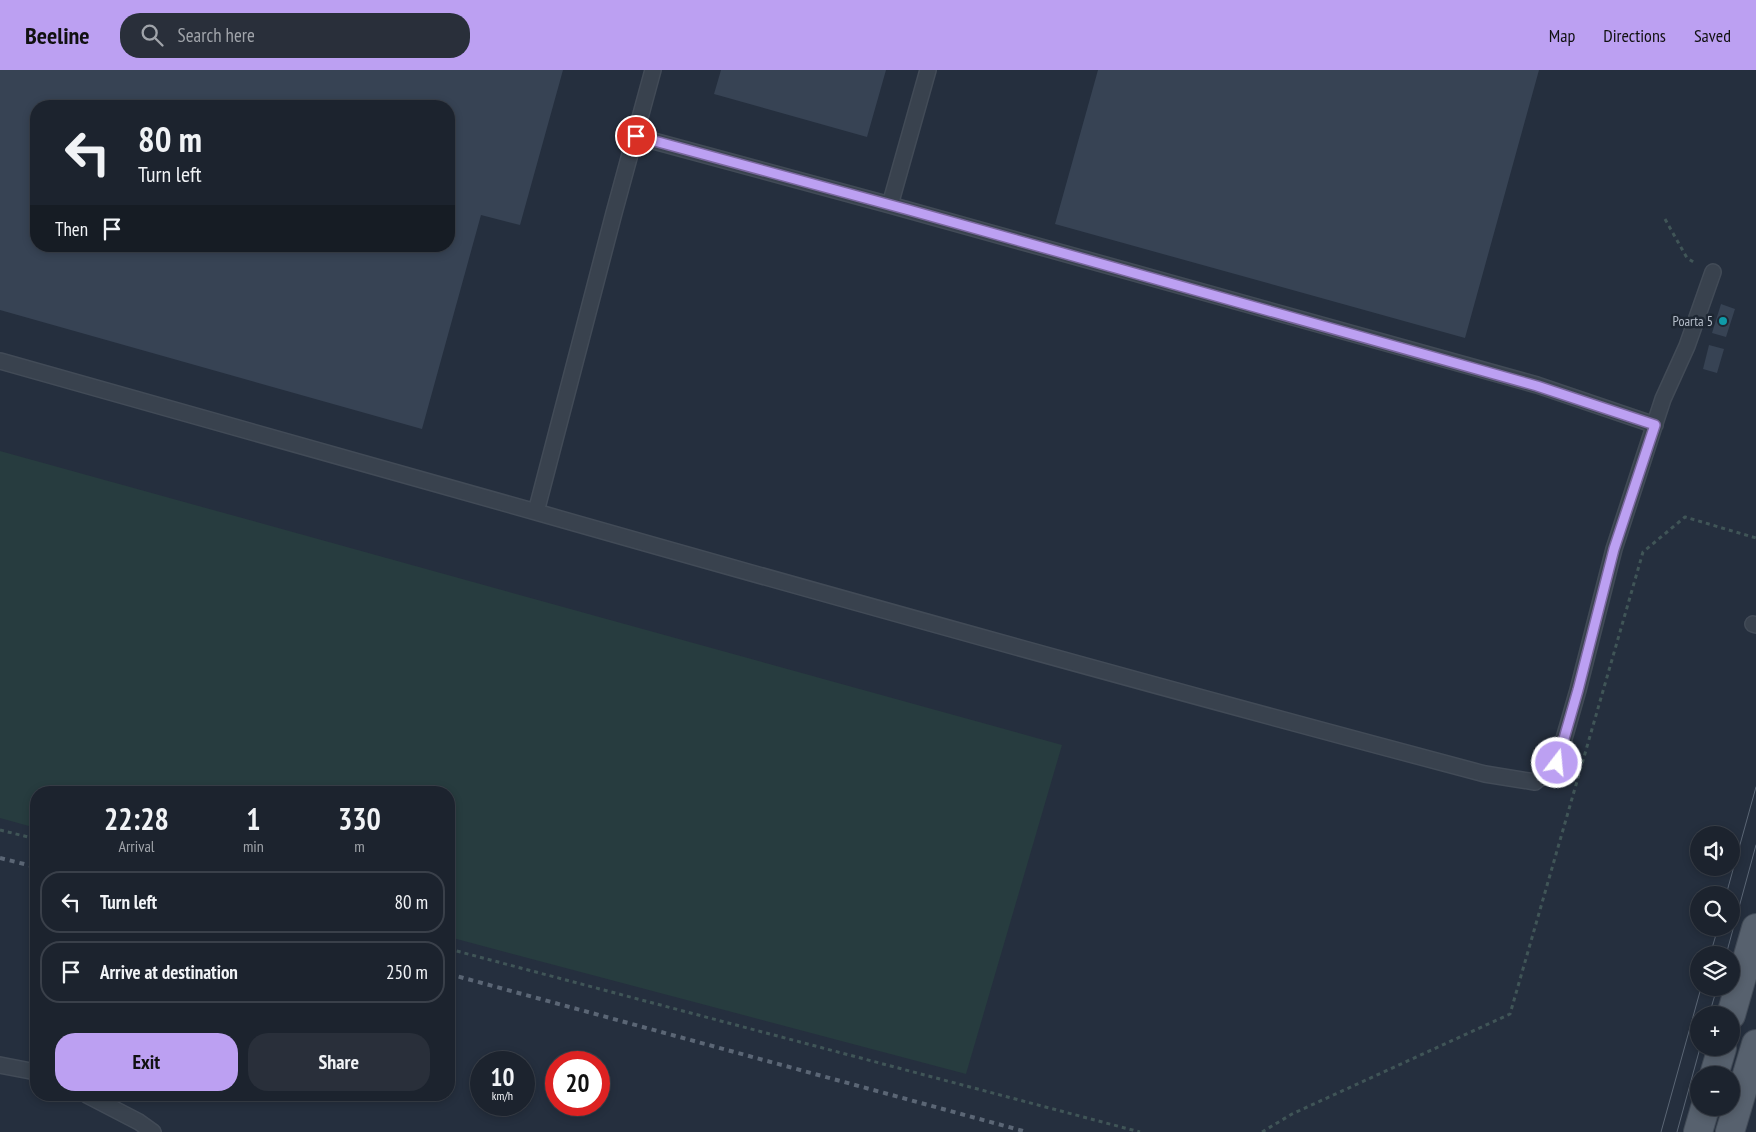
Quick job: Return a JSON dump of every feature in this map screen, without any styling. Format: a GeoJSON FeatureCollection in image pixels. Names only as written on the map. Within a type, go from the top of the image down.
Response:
{"type":"FeatureCollection","features":[{"type":"Feature","properties":{"kind":"main road"},"geometry":{"type":"LineString","coordinates":[[1734,1006],[1756,928]]}},
{"type":"Feature","properties":{"kind":"main road"},"geometry":{"type":"LineString","coordinates":[[1730,1132],[1756,1044]]}},
{"type":"Feature","properties":{"kind":"main road"},"geometry":{"type":"LineString","coordinates":[[1698,1132],[1703,1116]]}},
{"type":"Feature","properties":{"kind":"lane"},"geometry":{"type":"LineString","coordinates":[[536,512],[653,70]]}},
{"type":"Feature","properties":{"kind":"lane"},"geometry":{"type":"LineString","coordinates":[[890,205],[928,70]]}},
{"type":"Feature","properties":{"kind":"lane"},"geometry":{"type":"LineString","coordinates":[[636,136],[1537,386],[1655,425]]}},
{"type":"Feature","properties":{"kind":"lane"},"geometry":{"type":"LineString","coordinates":[[0,361],[875,609],[1181,693],[1485,774],[1535,782],[1557,763],[1578,690],[1614,549],[1663,399],[1687,346],[1713,272]]}},
{"type":"Feature","properties":{"kind":"lane"},"geometry":{"type":"LineString","coordinates":[[0,1065],[30,1071]]}},
{"type":"Feature","properties":{"kind":"lane"},"geometry":{"type":"LineString","coordinates":[[99,1101],[139,1122],[152,1132]]}},
{"type":"Feature","properties":{"kind":"path"},"geometry":{"type":"LineString","coordinates":[[1665,220],[1687,258],[1713,272]]}},
{"type":"Feature","properties":{"kind":"path"},"geometry":{"type":"LineString","coordinates":[[1262,1132],[1292,1114],[1510,1014],[1643,552],[1685,517],[1756,538]]}},
{"type":"Feature","properties":{"kind":"path"},"geometry":{"type":"LineString","coordinates":[[0,830],[30,838]]}},
{"type":"Feature","properties":{"kind":"path"},"geometry":{"type":"LineString","coordinates":[[455,951],[1140,1132]]}},
{"type":"Feature","properties":{"kind":"green space"},"geometry":{"type":"Polygon","coordinates":[[[0,451],[1062,745],[966,1074],[455,939],[455,786],[30,786],[30,826],[0,818],[0,451]]]}},
{"type":"Feature","properties":{"kind":"building"},"geometry":{"type":"Polygon","coordinates":[[[0,70],[563,70],[520,225],[481,215],[422,429],[0,310],[0,70]]]}},
{"type":"Feature","properties":{"kind":"building"},"geometry":{"type":"Polygon","coordinates":[[[721,70],[886,70],[867,137],[714,94],[721,70]]]}},
{"type":"Feature","properties":{"kind":"building"},"geometry":{"type":"Polygon","coordinates":[[[1098,70],[1539,70],[1465,338],[1055,224],[1098,70]]]}},
{"type":"Feature","properties":{"kind":"building","name":"Poarta 5"},"geometry":{"type":"Polygon","coordinates":[[[1721,304],[1735,309],[1726,337],[1712,333],[1721,304]]]}},
{"type":"Feature","properties":{"kind":"building","name":"Poarta 5"},"geometry":{"type":"Polygon","coordinates":[[[1709,345],[1724,349],[1717,373],[1703,369],[1709,345]]]}},
{"type":"Feature","properties":{"kind":"tram line"},"geometry":{"type":"LineString","coordinates":[[1728,886],[1756,787]]}},
{"type":"Feature","properties":{"kind":"tram line"},"geometry":{"type":"LineString","coordinates":[[1728,946],[1756,845]]}},
{"type":"Feature","properties":{"kind":"tram line"},"geometry":{"type":"LineString","coordinates":[[1713,946],[1716,936]]}},
{"type":"Feature","properties":{"kind":"tram line"},"geometry":{"type":"LineString","coordinates":[[1661,1132],[1699,996]]}},
{"type":"Feature","properties":{"kind":"tram line"},"geometry":{"type":"LineString","coordinates":[[1712,1006],[1715,996]]}},
{"type":"Feature","properties":{"kind":"tram line"},"geometry":{"type":"LineString","coordinates":[[1677,1132],[1698,1056]]}},
{"type":"Feature","properties":{"kind":"railway"},"geometry":{"type":"LineString","coordinates":[[0,858],[30,866]]}},
{"type":"Feature","properties":{"kind":"railway"},"geometry":{"type":"LineString","coordinates":[[455,976],[1027,1132]]}},
{"type":"Feature","properties":{"kind":"place","name":"Poarta 5"},"geometry":{"type":"Point","coordinates":[1723,321]}},
{"type":"Feature","properties":{"kind":"route"},"geometry":{"type":"LineString","coordinates":[[636,136],[909,210],[1537,386],[1655,425],[1614,549],[1578,690],[1557,763]]}}]}
